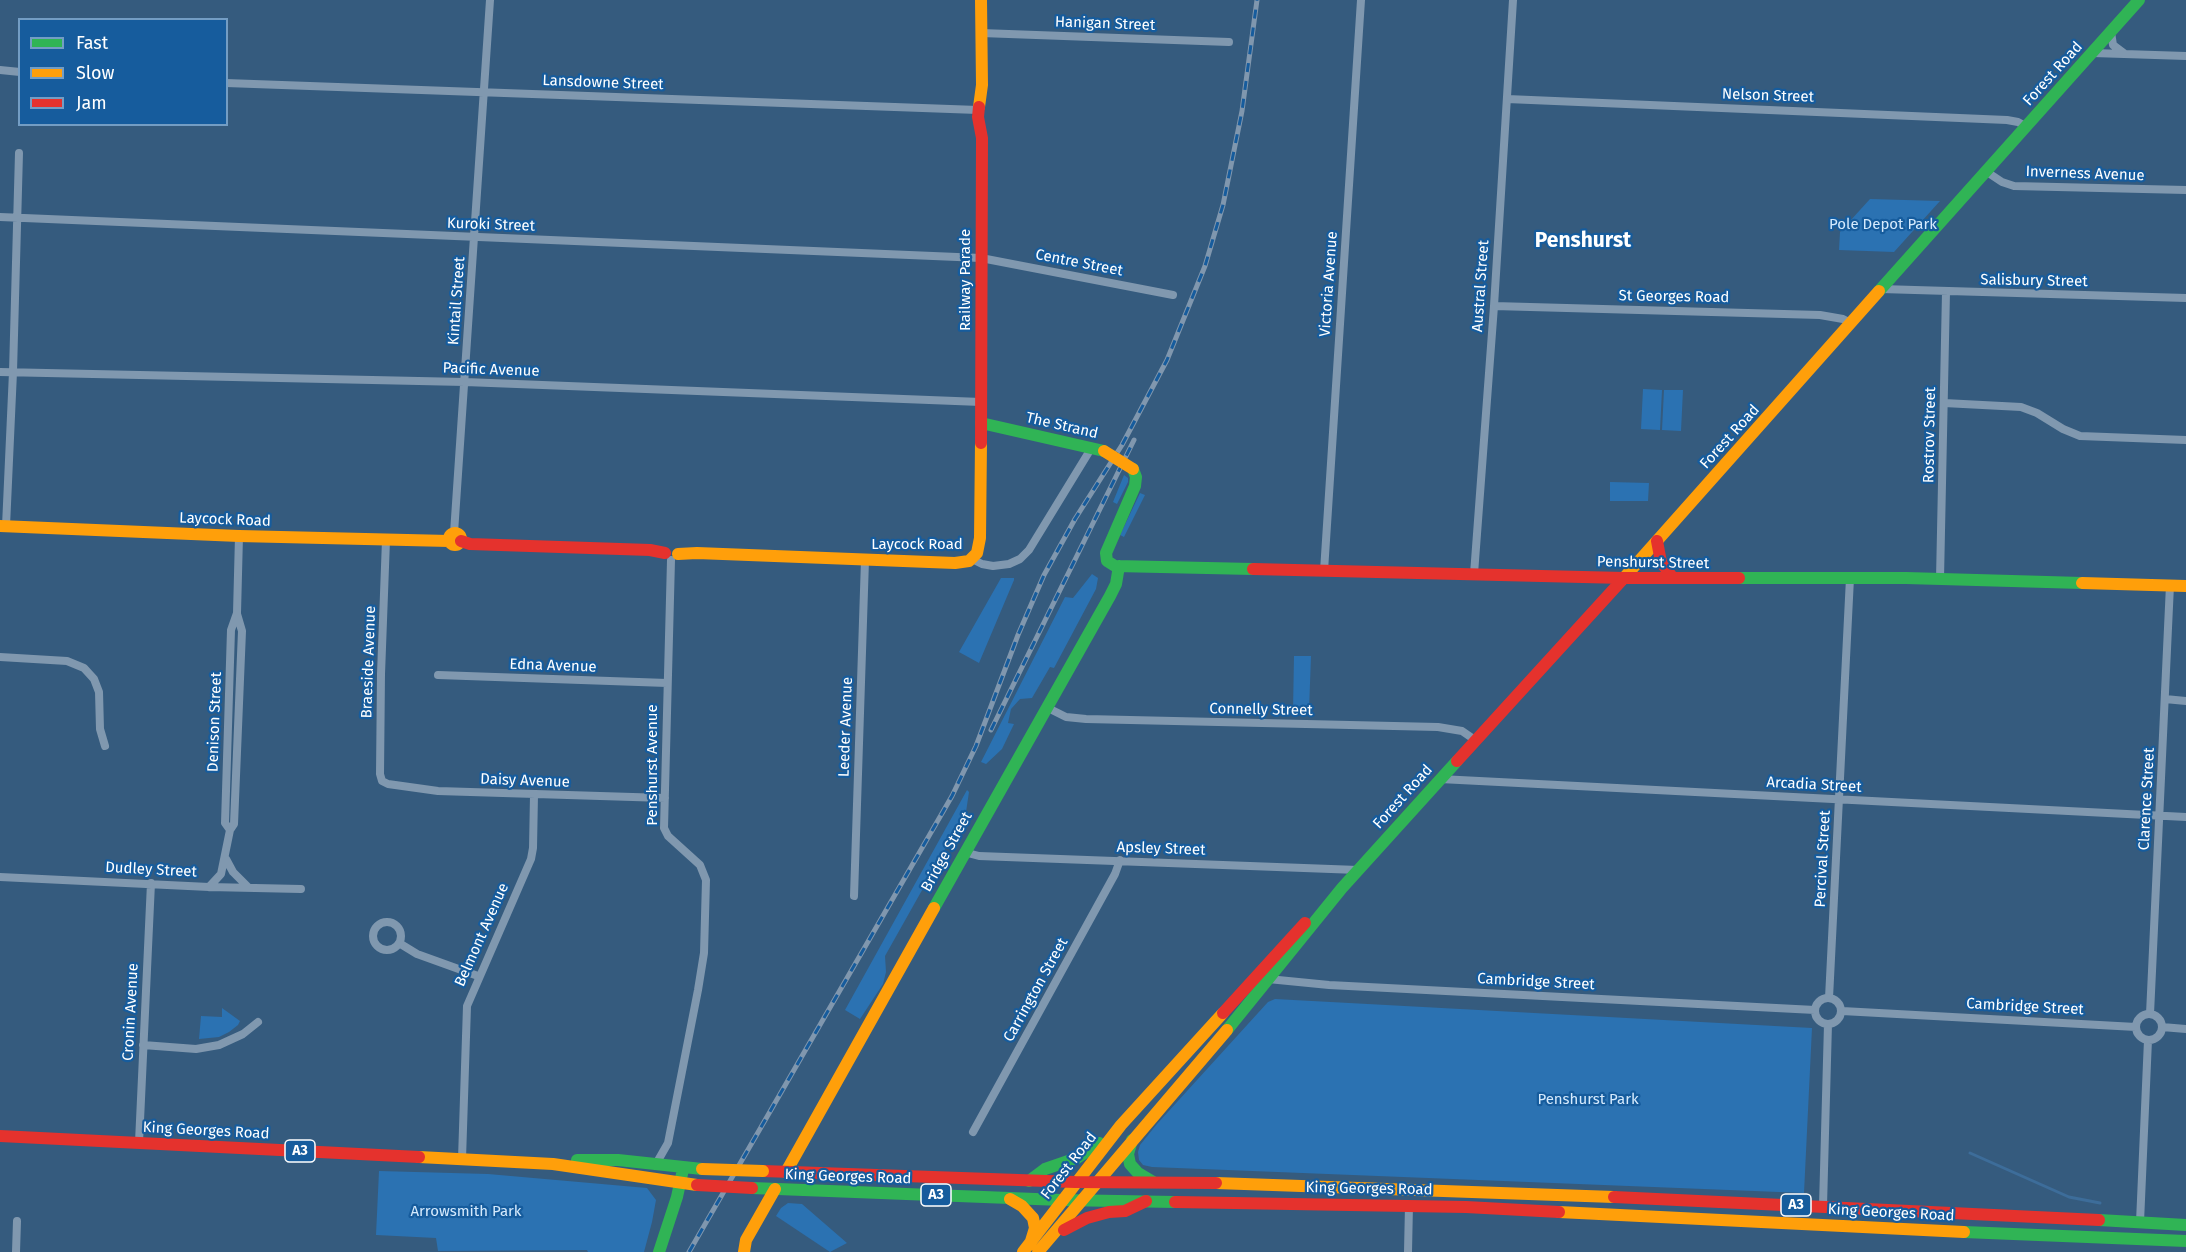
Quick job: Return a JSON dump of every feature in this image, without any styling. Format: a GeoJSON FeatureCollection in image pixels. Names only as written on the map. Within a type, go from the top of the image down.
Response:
{"type":"FeatureCollection","features":[{"type":"Feature","properties":{"kind":"main road","name":"Railway Parade"},"geometry":{"type":"LineString","coordinates":[[972,559],[980,544],[982,138],[978,110],[982,86],[981,0]]}},
{"type":"Feature","properties":{"kind":"main road","name":"Forest Road"},"geometry":{"type":"LineString","coordinates":[[1023,1252],[1047,1242],[1269,980],[1339,891],[1624,578],[2139,0]]}},
{"type":"Feature","properties":{"kind":"main road","name":"The Strand"},"geometry":{"type":"LineString","coordinates":[[981,423],[1098,449],[1133,469],[1136,486],[1105,556],[1108,563],[1119,566]]}},
{"type":"Feature","properties":{"kind":"main road","name":"Laycock Road"},"geometry":{"type":"LineString","coordinates":[[3,526],[386,540],[455,538],[470,544],[650,550],[671,556],[697,553],[955,562],[972,559]]}},
{"type":"Feature","properties":{"kind":"main road"},"geometry":{"type":"LineString","coordinates":[[1657,541],[1660,562],[1673,578]]}},
{"type":"Feature","properties":{"kind":"main road","name":"Penshurst Street"},"geometry":{"type":"LineString","coordinates":[[1119,566],[1624,578],[1940,579],[2186,586]]}},
{"type":"Feature","properties":{"kind":"main road","name":"Bridge Street"},"geometry":{"type":"LineString","coordinates":[[744,1252],[746,1240],[1110,596],[1116,584],[1119,566]]}},
{"type":"Feature","properties":{"kind":"main road","name":"Forest Road"},"geometry":{"type":"LineString","coordinates":[[1035,1247],[1061,1200],[1121,1125],[1295,932],[1339,891]]}},
{"type":"Feature","properties":{"kind":"main road"},"geometry":{"type":"LineString","coordinates":[[1029,1181],[1045,1169],[1090,1151],[1121,1125]]}},
{"type":"Feature","properties":{"kind":"main road","name":"King Georges Road"},"geometry":{"type":"LineString","coordinates":[[0,1136],[553,1164],[680,1183],[753,1188],[1061,1200],[1409,1205],[2186,1241]]}},
{"type":"Feature","properties":{"kind":"main road"},"geometry":{"type":"LineString","coordinates":[[1132,1140],[1128,1154],[1130,1164],[1138,1173],[1153,1182]]}},
{"type":"Feature","properties":{"kind":"main road","name":"King Georges Road"},"geometry":{"type":"LineString","coordinates":[[553,1164],[596,1160],[763,1172],[1029,1181],[1264,1183],[1822,1206],[2186,1225]]}},
{"type":"Feature","properties":{"kind":"main road"},"geometry":{"type":"LineString","coordinates":[[658,1252],[671,1216],[684,1167]]}},
{"type":"Feature","properties":{"kind":"main road"},"geometry":{"type":"LineString","coordinates":[[1008,1198],[1022,1206],[1034,1218],[1035,1247]]}},
{"type":"Feature","properties":{"kind":"main road"},"geometry":{"type":"LineString","coordinates":[[1047,1242],[1072,1224],[1096,1214],[1125,1211],[1147,1200]]}},
{"type":"Feature","properties":{"kind":"main road"},"geometry":{"type":"LineString","coordinates":[[1822,1206],[1828,1214],[1858,1218],[1868,1228]]}},
{"type":"Feature","properties":{"kind":"street","name":"Kintail Street"},"geometry":{"type":"LineString","coordinates":[[455,538],[490,0]]}},
{"type":"Feature","properties":{"kind":"street","name":"Victoria Avenue"},"geometry":{"type":"LineString","coordinates":[[1323,571],[1361,0]]}},
{"type":"Feature","properties":{"kind":"street","name":"Austral Street"},"geometry":{"type":"LineString","coordinates":[[1474,574],[1513,0]]}},
{"type":"Feature","properties":{"kind":"street"},"geometry":{"type":"LineString","coordinates":[[2111,32],[2113,45],[2125,54]]}},
{"type":"Feature","properties":{"kind":"street","name":"Hanigan Street"},"geometry":{"type":"LineString","coordinates":[[981,33],[1229,42]]}},
{"type":"Feature","properties":{"kind":"street"},"geometry":{"type":"LineString","coordinates":[[2092,53],[2186,56]]}},
{"type":"Feature","properties":{"kind":"street"},"geometry":{"type":"LineString","coordinates":[[0,70],[18,72]]}},
{"type":"Feature","properties":{"kind":"street","name":"Lansdowne Street"},"geometry":{"type":"LineString","coordinates":[[228,83],[978,110]]}},
{"type":"Feature","properties":{"kind":"street","name":"Nelson Street"},"geometry":{"type":"LineString","coordinates":[[1507,99],[2007,120],[2027,127]]}},
{"type":"Feature","properties":{"kind":"street"},"geometry":{"type":"LineString","coordinates":[[3,526],[13,372],[19,153]]}},
{"type":"Feature","properties":{"kind":"street","name":"Inverness Avenue"},"geometry":{"type":"LineString","coordinates":[[1987,172],[2002,182],[2014,186],[2186,190]]}},
{"type":"Feature","properties":{"kind":"street","name":"Kuroki Street"},"geometry":{"type":"LineString","coordinates":[[0,217],[981,258]]}},
{"type":"Feature","properties":{"kind":"street","name":"Centre Street"},"geometry":{"type":"LineString","coordinates":[[981,258],[1173,295]]}},
{"type":"Feature","properties":{"kind":"street","name":"Salisbury Street"},"geometry":{"type":"LineString","coordinates":[[1881,290],[2186,298]]}},
{"type":"Feature","properties":{"kind":"street","name":"Rostrov Street"},"geometry":{"type":"LineString","coordinates":[[1940,579],[1946,292]]}},
{"type":"Feature","properties":{"kind":"street","name":"St Georges Road"},"geometry":{"type":"LineString","coordinates":[[1494,306],[1820,315],[1843,318],[1851,323]]}},
{"type":"Feature","properties":{"kind":"street","name":"Pacific Avenue"},"geometry":{"type":"LineString","coordinates":[[0,372],[465,382],[981,402]]}},
{"type":"Feature","properties":{"kind":"street"},"geometry":{"type":"LineString","coordinates":[[1944,402],[2021,407],[2080,436],[2186,440]]}},
{"type":"Feature","properties":{"kind":"street","name":"Laycock Road"},"geometry":{"type":"LineString","coordinates":[[972,559],[993,566],[1009,564],[1020,559],[1029,550],[1098,449]]}},
{"type":"Feature","properties":{"kind":"street","name":"Denison Street"},"geometry":{"type":"LineString","coordinates":[[209,887],[222,874],[230,830],[234,824],[242,631],[237,613],[239,536]]}},
{"type":"Feature","properties":{"kind":"street","name":"Braeside Avenue"},"geometry":{"type":"LineString","coordinates":[[384,782],[380,774],[386,540]]}},
{"type":"Feature","properties":{"kind":"street","name":"Penshurst Avenue"},"geometry":{"type":"LineString","coordinates":[[656,1164],[665,1150],[669,1136],[702,970],[706,880],[700,865],[665,832],[663,824],[671,556]]}},
{"type":"Feature","properties":{"kind":"street","name":"Leeder Avenue"},"geometry":{"type":"LineString","coordinates":[[854,896],[865,560]]}},
{"type":"Feature","properties":{"kind":"street","name":"Percival Street"},"geometry":{"type":"LineString","coordinates":[[1829,998],[1851,578]]}},
{"type":"Feature","properties":{"kind":"street","name":"Clarence Street"},"geometry":{"type":"LineString","coordinates":[[2150,1014],[2170,585]]}},
{"type":"Feature","properties":{"kind":"street"},"geometry":{"type":"LineString","coordinates":[[0,657],[67,661],[84,668],[94,679],[99,692],[100,729],[105,746]]}},
{"type":"Feature","properties":{"kind":"street","name":"Edna Avenue"},"geometry":{"type":"LineString","coordinates":[[438,675],[668,683]]}},
{"type":"Feature","properties":{"kind":"street"},"geometry":{"type":"LineString","coordinates":[[2165,699],[2186,700]]}},
{"type":"Feature","properties":{"kind":"street","name":"Connelly Street"},"geometry":{"type":"LineString","coordinates":[[1046,707],[1066,717],[1086,720],[1438,727],[1462,732],[1475,740]]}},
{"type":"Feature","properties":{"kind":"street","name":"Arcadia Street"},"geometry":{"type":"LineString","coordinates":[[1440,779],[2186,817]]}},
{"type":"Feature","properties":{"kind":"street","name":"Daisy Avenue"},"geometry":{"type":"LineString","coordinates":[[384,782],[438,791],[665,798]]}},
{"type":"Feature","properties":{"kind":"street","name":"Belmont Avenue"},"geometry":{"type":"LineString","coordinates":[[462,1159],[467,1006],[478,976],[531,859],[534,795]]}},
{"type":"Feature","properties":{"kind":"street","name":"Apsley Street"},"geometry":{"type":"LineString","coordinates":[[964,852],[979,856],[1358,870]]}},
{"type":"Feature","properties":{"kind":"street"},"geometry":{"type":"LineString","coordinates":[[226,859],[233,872],[248,887]]}},
{"type":"Feature","properties":{"kind":"street","name":"Carrington Street"},"geometry":{"type":"LineString","coordinates":[[973,1132],[1115,874],[1120,860]]}},
{"type":"Feature","properties":{"kind":"street","name":"Dudley Street"},"geometry":{"type":"LineString","coordinates":[[0,877],[301,889]]}},
{"type":"Feature","properties":{"kind":"street","name":"Cronin Avenue"},"geometry":{"type":"LineString","coordinates":[[139,1142],[151,883]]}},
{"type":"Feature","properties":{"kind":"street"},"geometry":{"type":"LineString","coordinates":[[399,943],[417,954],[478,976]]}},
{"type":"Feature","properties":{"kind":"street","name":"Cambridge Street"},"geometry":{"type":"LineString","coordinates":[[1258,973],[1269,980],[1815,1010]]}},
{"type":"Feature","properties":{"kind":"street"},"geometry":{"type":"LineString","coordinates":[[1829,998],[1839,1004],[1842,1011],[1839,1019],[1828,1024],[1817,1018],[1815,1010],[1818,1002],[1829,998]]}},
{"type":"Feature","properties":{"kind":"street","name":"Cambridge Street"},"geometry":{"type":"LineString","coordinates":[[1842,1011],[2136,1027]]}},
{"type":"Feature","properties":{"kind":"street"},"geometry":{"type":"LineString","coordinates":[[2150,1014],[2157,1016],[2162,1027],[2160,1035],[2148,1040],[2138,1035],[2136,1027],[2142,1016],[2150,1014]]}},
{"type":"Feature","properties":{"kind":"street"},"geometry":{"type":"LineString","coordinates":[[143,1045],[196,1049],[219,1045],[243,1034],[258,1022]]}},
{"type":"Feature","properties":{"kind":"street"},"geometry":{"type":"LineString","coordinates":[[1822,1206],[1828,1024]]}},
{"type":"Feature","properties":{"kind":"street"},"geometry":{"type":"LineString","coordinates":[[2162,1027],[2186,1029]]}},
{"type":"Feature","properties":{"kind":"street"},"geometry":{"type":"LineString","coordinates":[[2140,1222],[2148,1040]]}},
{"type":"Feature","properties":{"kind":"street"},"geometry":{"type":"LineString","coordinates":[[1408,1252],[1409,1205]]}},
{"type":"Feature","properties":{"kind":"street"},"geometry":{"type":"LineString","coordinates":[[16,1252],[17,1221]]}},
{"type":"Feature","properties":{"kind":"green space","name":"Pole Depot Park"},"geometry":{"type":"Polygon","coordinates":[[[1870,199],[1940,201],[1894,252],[1839,250],[1840,232],[1870,199]]]}},
{"type":"Feature","properties":{"kind":"green space"},"geometry":{"type":"Polygon","coordinates":[[[1643,389],[1662,390],[1660,430],[1641,429],[1643,389]]]}},
{"type":"Feature","properties":{"kind":"green space"},"geometry":{"type":"Polygon","coordinates":[[[1664,390],[1683,390],[1681,431],[1662,430],[1664,390]]]}},
{"type":"Feature","properties":{"kind":"green space"},"geometry":{"type":"Polygon","coordinates":[[[1124,475],[1128,478],[1128,482],[1117,504],[1113,502],[1124,475]]]}},
{"type":"Feature","properties":{"kind":"green space"},"geometry":{"type":"Polygon","coordinates":[[[1610,482],[1649,483],[1648,501],[1610,501],[1610,482]]]}},
{"type":"Feature","properties":{"kind":"green space"},"geometry":{"type":"Polygon","coordinates":[[[1140,493],[1145,495],[1124,537],[1120,535],[1140,493]]]}},
{"type":"Feature","properties":{"kind":"green space"},"geometry":{"type":"Polygon","coordinates":[[[1092,574],[1098,578],[1096,589],[1054,668],[1050,667],[1032,698],[1020,699],[1011,709],[1008,723],[1014,724],[1002,749],[986,764],[981,762],[1065,597],[1073,598],[1092,574]]]}},
{"type":"Feature","properties":{"kind":"green space"},"geometry":{"type":"Polygon","coordinates":[[[1001,578],[1014,578],[1014,580],[979,663],[959,652],[1001,578]]]}},
{"type":"Feature","properties":{"kind":"green space"},"geometry":{"type":"Polygon","coordinates":[[[1294,656],[1311,656],[1309,711],[1293,711],[1294,656]]]}},
{"type":"Feature","properties":{"kind":"green space"},"geometry":{"type":"Polygon","coordinates":[[[967,790],[969,792],[966,812],[885,956],[886,972],[883,984],[860,1019],[845,1010],[967,790]]]}},
{"type":"Feature","properties":{"kind":"green space","name":"Penshurst Park"},"geometry":{"type":"Polygon","coordinates":[[[1275,999],[1812,1028],[1804,1193],[1143,1165],[1139,1160],[1140,1145],[1268,1002],[1275,999]]]}},
{"type":"Feature","properties":{"kind":"green space"},"geometry":{"type":"Polygon","coordinates":[[[222,1008],[240,1021],[238,1025],[219,1037],[199,1039],[201,1016],[222,1017],[222,1008]]]}},
{"type":"Feature","properties":{"kind":"green space","name":"Arrowsmith Park"},"geometry":{"type":"Polygon","coordinates":[[[379,1171],[488,1174],[647,1188],[656,1200],[644,1252],[438,1251],[436,1238],[376,1235],[379,1171]]]}},
{"type":"Feature","properties":{"kind":"green space"},"geometry":{"type":"Polygon","coordinates":[[[788,1203],[802,1204],[847,1243],[830,1252],[776,1216],[788,1203]]]}},
{"type":"Feature","properties":{"kind":"waterway"},"geometry":{"type":"LineString","coordinates":[[1970,1153],[2069,1197],[2100,1203]]}},
{"type":"Feature","properties":{"kind":"railway"},"geometry":{"type":"LineString","coordinates":[[689,1252],[952,796],[976,746],[1018,635],[1044,575],[1075,519],[1122,445],[1167,360],[1205,266],[1223,205],[1242,111],[1257,0]]}},
{"type":"Feature","properties":{"kind":"railway"},"geometry":{"type":"LineString","coordinates":[[991,730],[1134,440]]}},
{"type":"Feature","properties":{"kind":"traffic: fast"},"geometry":{"type":"LineString","coordinates":[[1879,291],[2139,0]]}},
{"type":"Feature","properties":{"kind":"traffic: fast"},"geometry":{"type":"LineString","coordinates":[[981,423],[1104,451]]}},
{"type":"Feature","properties":{"kind":"traffic: fast"},"geometry":{"type":"LineString","coordinates":[[1133,469],[1136,477],[1135,486],[1106,553],[1107,561],[1115,566],[1253,569]]}},
{"type":"Feature","properties":{"kind":"traffic: fast"},"geometry":{"type":"LineString","coordinates":[[934,908],[1110,596],[1116,584],[1119,566]]}},
{"type":"Feature","properties":{"kind":"traffic: fast"},"geometry":{"type":"LineString","coordinates":[[1739,578],[1906,578],[2082,583]]}},
{"type":"Feature","properties":{"kind":"traffic: fast"},"geometry":{"type":"LineString","coordinates":[[1227,1030],[1342,888],[1457,761]]}},
{"type":"Feature","properties":{"kind":"traffic: fast"},"geometry":{"type":"LineString","coordinates":[[1132,1140],[1128,1154],[1130,1164],[1138,1173],[1153,1182]]}},
{"type":"Feature","properties":{"kind":"traffic: fast"},"geometry":{"type":"LineString","coordinates":[[1029,1181],[1045,1169],[1077,1158],[1099,1143]]}},
{"type":"Feature","properties":{"kind":"traffic: fast"},"geometry":{"type":"LineString","coordinates":[[577,1160],[618,1160],[702,1169]]}},
{"type":"Feature","properties":{"kind":"traffic: fast"},"geometry":{"type":"LineString","coordinates":[[659,1252],[682,1174]]}},
{"type":"Feature","properties":{"kind":"traffic: fast"},"geometry":{"type":"LineString","coordinates":[[752,1188],[1175,1202]]}},
{"type":"Feature","properties":{"kind":"traffic: fast"},"geometry":{"type":"LineString","coordinates":[[2099,1220],[2186,1225]]}},
{"type":"Feature","properties":{"kind":"traffic: fast"},"geometry":{"type":"LineString","coordinates":[[1964,1232],[2186,1241]]}},
{"type":"Feature","properties":{"kind":"traffic: slow"},"geometry":{"type":"LineString","coordinates":[[979,107],[982,85],[981,0]]}},
{"type":"Feature","properties":{"kind":"traffic: slow"},"geometry":{"type":"LineString","coordinates":[[1623,579],[1879,291]]}},
{"type":"Feature","properties":{"kind":"traffic: slow"},"geometry":{"type":"LineString","coordinates":[[678,554],[955,563],[969,561],[977,553],[980,538],[981,443]]}},
{"type":"Feature","properties":{"kind":"traffic: slow"},"geometry":{"type":"LineString","coordinates":[[1104,451],[1133,469]]}},
{"type":"Feature","properties":{"kind":"traffic: slow"},"geometry":{"type":"LineString","coordinates":[[0,526],[239,536],[449,541]]}},
{"type":"Feature","properties":{"kind":"traffic: slow"},"geometry":{"type":"LineString","coordinates":[[457,533],[461,539],[457,545],[453,545],[449,537],[457,533]]}},
{"type":"Feature","properties":{"kind":"traffic: slow"},"geometry":{"type":"LineString","coordinates":[[2082,583],[2186,586]]}},
{"type":"Feature","properties":{"kind":"traffic: slow"},"geometry":{"type":"LineString","coordinates":[[786,1172],[934,908]]}},
{"type":"Feature","properties":{"kind":"traffic: slow"},"geometry":{"type":"LineString","coordinates":[[1023,1252],[1121,1125],[1223,1013]]}},
{"type":"Feature","properties":{"kind":"traffic: slow"},"geometry":{"type":"LineString","coordinates":[[1038,1252],[1227,1030]]}},
{"type":"Feature","properties":{"kind":"traffic: slow"},"geometry":{"type":"LineString","coordinates":[[419,1157],[553,1164],[697,1185]]}},
{"type":"Feature","properties":{"kind":"traffic: slow"},"geometry":{"type":"LineString","coordinates":[[702,1169],[763,1171]]}},
{"type":"Feature","properties":{"kind":"traffic: slow"},"geometry":{"type":"LineString","coordinates":[[1216,1183],[1614,1197]]}},
{"type":"Feature","properties":{"kind":"traffic: slow"},"geometry":{"type":"LineString","coordinates":[[744,1252],[746,1240],[775,1189]]}},
{"type":"Feature","properties":{"kind":"traffic: slow"},"geometry":{"type":"LineString","coordinates":[[1010,1199],[1022,1206],[1033,1218],[1035,1228],[1031,1241]]}},
{"type":"Feature","properties":{"kind":"traffic: slow"},"geometry":{"type":"LineString","coordinates":[[1559,1212],[1964,1232]]}},
{"type":"Feature","properties":{"kind":"traffic: jam"},"geometry":{"type":"LineString","coordinates":[[979,107],[978,117],[982,138],[981,443]]}},
{"type":"Feature","properties":{"kind":"traffic: jam"},"geometry":{"type":"LineString","coordinates":[[461,541],[470,544],[650,550],[665,553]]}},
{"type":"Feature","properties":{"kind":"traffic: jam"},"geometry":{"type":"LineString","coordinates":[[1657,541],[1661,562],[1673,578]]}},
{"type":"Feature","properties":{"kind":"traffic: jam"},"geometry":{"type":"LineString","coordinates":[[1253,569],[1624,578],[1739,578]]}},
{"type":"Feature","properties":{"kind":"traffic: jam"},"geometry":{"type":"LineString","coordinates":[[1457,761],[1623,579]]}},
{"type":"Feature","properties":{"kind":"traffic: jam"},"geometry":{"type":"LineString","coordinates":[[1223,1013],[1305,923]]}},
{"type":"Feature","properties":{"kind":"traffic: jam"},"geometry":{"type":"LineString","coordinates":[[0,1136],[419,1157]]}},
{"type":"Feature","properties":{"kind":"traffic: jam"},"geometry":{"type":"LineString","coordinates":[[763,1171],[1075,1182],[1216,1183]]}},
{"type":"Feature","properties":{"kind":"traffic: jam"},"geometry":{"type":"LineString","coordinates":[[697,1185],[752,1188]]}},
{"type":"Feature","properties":{"kind":"traffic: jam"},"geometry":{"type":"LineString","coordinates":[[1614,1197],[2099,1220]]}},
{"type":"Feature","properties":{"kind":"traffic: jam"},"geometry":{"type":"LineString","coordinates":[[1064,1230],[1087,1218],[1109,1212],[1125,1211],[1146,1201]]}},
{"type":"Feature","properties":{"kind":"traffic: jam"},"geometry":{"type":"LineString","coordinates":[[1175,1202],[1466,1207],[1559,1212]]}},
{"type":"Feature","properties":{"kind":"district","name":"Penshurst"},"geometry":{"type":"Point","coordinates":[1583,241]}}]}
